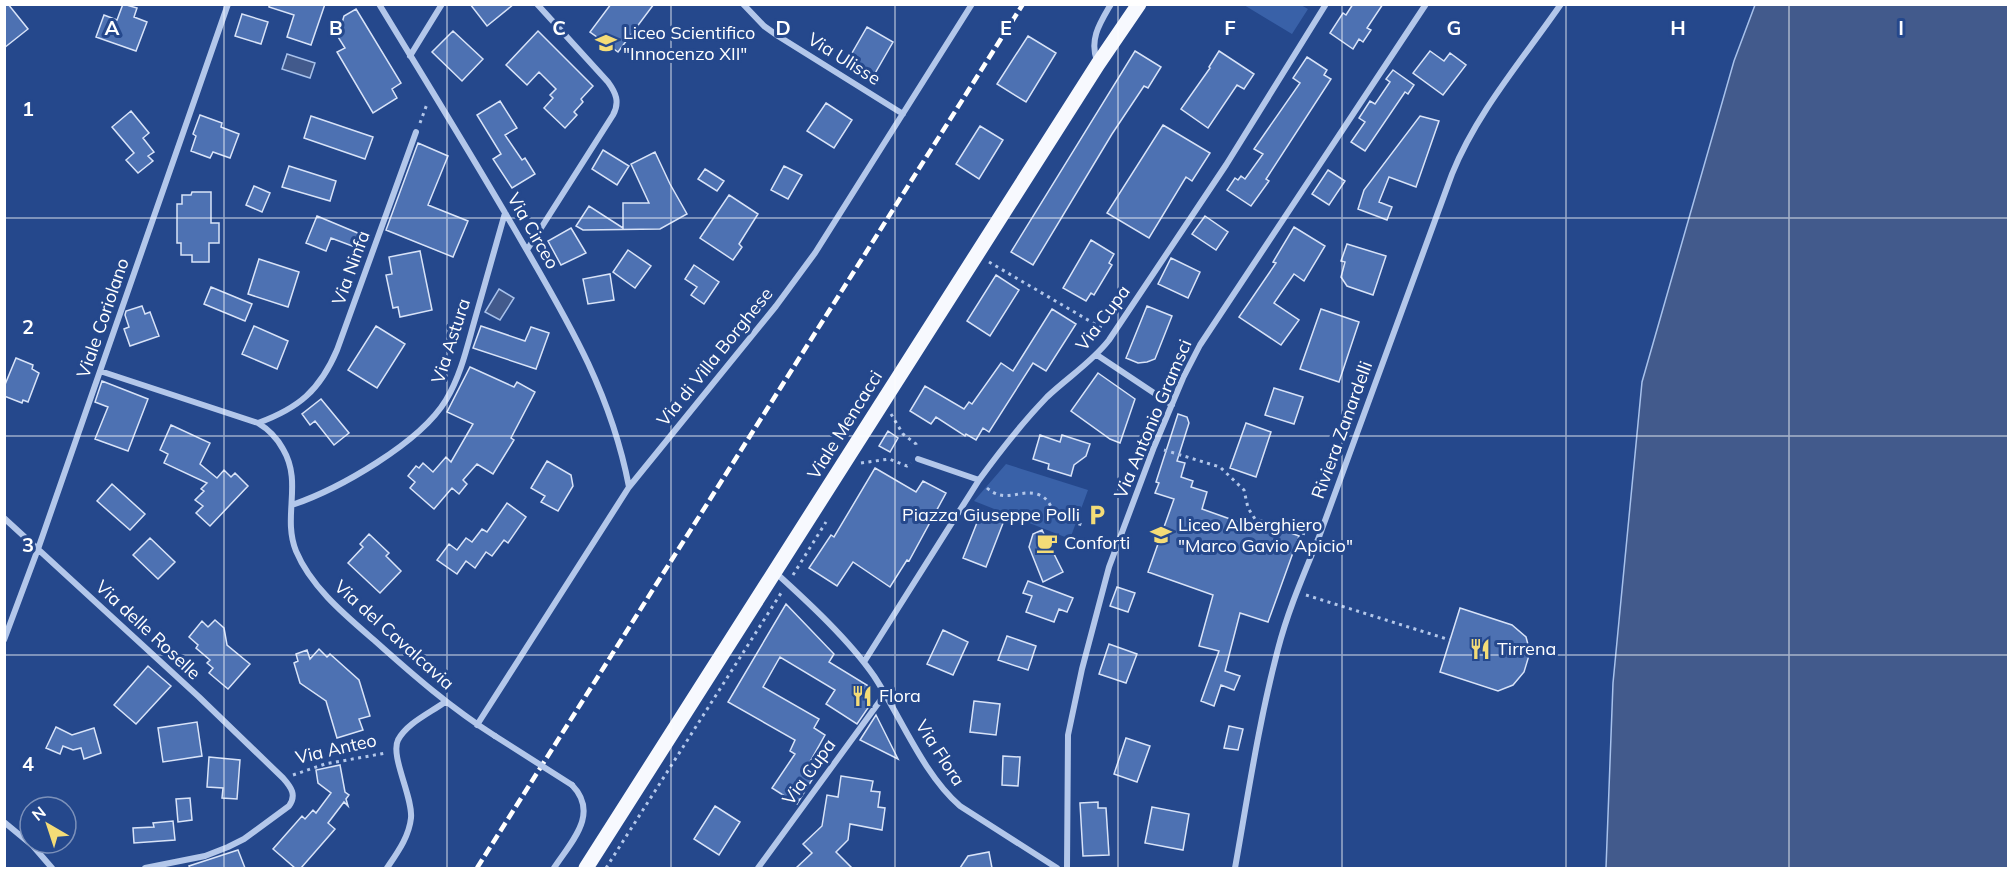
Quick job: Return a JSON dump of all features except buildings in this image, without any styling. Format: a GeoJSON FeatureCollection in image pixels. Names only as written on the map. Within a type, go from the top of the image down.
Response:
{"type":"FeatureCollection","features":[{"type":"Feature","properties":{"kind":"main road","name":"Viale Mencacci"},"geometry":{"type":"LineString","coordinates":[[586,868],[1098,64],[1139,4]]}},
{"type":"Feature","properties":{"kind":"street","name":"Viale Coriolano"},"geometry":{"type":"LineString","coordinates":[[4,640],[38,549],[228,4]]}},
{"type":"Feature","properties":{"kind":"street","name":"Via Circeo"},"geometry":{"type":"LineString","coordinates":[[379,4],[573,331],[599,385],[617,435],[629,487]]}},
{"type":"Feature","properties":{"kind":"street"},"geometry":{"type":"LineString","coordinates":[[410,56],[442,4]]}},
{"type":"Feature","properties":{"kind":"street"},"geometry":{"type":"LineString","coordinates":[[527,250],[613,115],[617,98],[608,82],[537,4]]}},
{"type":"Feature","properties":{"kind":"street","name":"Via Ulisse"},"geometry":{"type":"LineString","coordinates":[[743,4],[764,26],[778,36],[903,114]]}},
{"type":"Feature","properties":{"kind":"street","name":"Via di Villa Borghese"},"geometry":{"type":"LineString","coordinates":[[477,725],[629,487],[793,284],[815,253],[972,4]]}},
{"type":"Feature","properties":{"kind":"street"},"geometry":{"type":"LineString","coordinates":[[1098,64],[1093,51],[1094,38],[1111,4]]}},
{"type":"Feature","properties":{"kind":"street","name":"Via Cupa"},"geometry":{"type":"LineString","coordinates":[[864,662],[979,480],[1010,438],[1038,407],[1097,355],[1113,335],[1226,165],[1326,4]]}},
{"type":"Feature","properties":{"kind":"street","name":"Via Antonio Gramsci"},"geometry":{"type":"LineString","coordinates":[[1067,868],[1068,735],[1082,669],[1109,567],[1154,447],[1190,364],[1209,330],[1426,4]]}},
{"type":"Feature","properties":{"kind":"street","name":"Riviera Zanardelli"},"geometry":{"type":"LineString","coordinates":[[1235,868],[1267,692],[1278,647],[1296,592],[1319,537],[1458,160],[1481,117],[1562,4]]}},
{"type":"Feature","properties":{"kind":"street","name":"Via Ninfa"},"geometry":{"type":"LineString","coordinates":[[258,423],[297,405],[325,375],[337,350],[416,132]]}},
{"type":"Feature","properties":{"kind":"street","name":"Via Astura"},"geometry":{"type":"LineString","coordinates":[[292,505],[331,489],[399,447],[425,426],[441,408],[459,375],[505,213]]}},
{"type":"Feature","properties":{"kind":"street"},"geometry":{"type":"LineString","coordinates":[[1097,355],[1172,405]]}},
{"type":"Feature","properties":{"kind":"street","name":"Via del Cavalcavia"},"geometry":{"type":"LineString","coordinates":[[100,371],[258,423],[278,441],[290,462],[294,481],[291,531],[294,544],[299,558],[316,583],[348,617],[445,702],[572,785],[583,800],[585,815],[578,831],[554,868]]}},
{"type":"Feature","properties":{"kind":"street"},"geometry":{"type":"LineString","coordinates":[[918,459],[979,480]]}},
{"type":"Feature","properties":{"kind":"street","name":"Via delle Roselle"},"geometry":{"type":"LineString","coordinates":[[4,518],[283,778]]}},
{"type":"Feature","properties":{"kind":"street","name":"Via Flora"},"geometry":{"type":"LineString","coordinates":[[775,572],[864,662],[947,795],[960,806],[1057,868]]}},
{"type":"Feature","properties":{"kind":"street","name":"Via Cupa"},"geometry":{"type":"LineString","coordinates":[[758,868],[885,694]]}},
{"type":"Feature","properties":{"kind":"street"},"geometry":{"type":"LineString","coordinates":[[387,868],[406,837],[411,819],[410,801],[396,751],[398,741],[405,730],[445,702]]}},
{"type":"Feature","properties":{"kind":"street"},"geometry":{"type":"LineString","coordinates":[[145,868],[205,856],[252,834],[289,806],[294,795],[291,787],[283,778]]}},
{"type":"Feature","properties":{"kind":"street"},"geometry":{"type":"LineString","coordinates":[[4,822],[33,846],[52,868]]}},
{"type":"Feature","properties":{"kind":"path"},"geometry":{"type":"LineString","coordinates":[[416,132],[432,91]]}},
{"type":"Feature","properties":{"kind":"path"},"geometry":{"type":"LineString","coordinates":[[977,255],[1113,335]]}},
{"type":"Feature","properties":{"kind":"path"},"geometry":{"type":"LineString","coordinates":[[846,461],[863,463],[889,459],[907,466],[918,459],[916,444],[903,434],[882,404]]}},
{"type":"Feature","properties":{"kind":"path"},"geometry":{"type":"LineString","coordinates":[[1154,447],[1220,467],[1244,490],[1248,508],[1255,519],[1319,537]]}},
{"type":"Feature","properties":{"kind":"path"},"geometry":{"type":"LineString","coordinates":[[979,480],[990,491],[999,495],[1029,493],[1046,498],[1060,517],[1083,525]]}},
{"type":"Feature","properties":{"kind":"path"},"geometry":{"type":"LineString","coordinates":[[1296,592],[1450,640]]}},
{"type":"Feature","properties":{"kind":"path","name":"Via Anteo"},"geometry":{"type":"LineString","coordinates":[[283,778],[325,764],[396,751]]}},
{"type":"Feature","properties":{"kind":"shaded area"},"geometry":{"type":"Polygon","coordinates":[[[1244,5],[1301,5],[1308,9],[1292,34],[1244,5]]]}},
{"type":"Feature","properties":{"kind":"shaded area"},"geometry":{"type":"Polygon","coordinates":[[[1755,5],[2008,5],[2008,868],[1606,868],[1613,683],[1642,382],[1734,61],[1755,5]]]}},
{"type":"Feature","properties":{"kind":"shaded area"},"geometry":{"type":"Polygon","coordinates":[[[287,54],[315,63],[310,78],[282,69],[287,54]]]}},
{"type":"Feature","properties":{"kind":"shaded area"},"geometry":{"type":"Polygon","coordinates":[[[499,289],[514,298],[500,320],[485,312],[499,289]]]}},
{"type":"Feature","properties":{"kind":"shaded area"},"geometry":{"type":"Polygon","coordinates":[[[1006,464],[1088,490],[1070,539],[974,501],[1006,464]]]}},
{"type":"Feature","properties":{"kind":"railway"},"geometry":{"type":"LineString","coordinates":[[477,868],[1023,4]]}},
{"type":"Feature","properties":{"kind":"place","name":"Liceo Scientifico \"Innocenzo XII\""},"geometry":{"type":"Point","coordinates":[606,43]}},
{"type":"Feature","properties":{"kind":"place","name":"Piazza Giuseppe Polli"},"geometry":{"type":"Point","coordinates":[1097,515]}},
{"type":"Feature","properties":{"kind":"place","name":"Liceo Alberghiero \"Marco Gavio Apicio\""},"geometry":{"type":"Point","coordinates":[1161,535]}},
{"type":"Feature","properties":{"kind":"place","name":"Conforti"},"geometry":{"type":"Point","coordinates":[1047,543]}},
{"type":"Feature","properties":{"kind":"place","name":"Tirrena"},"geometry":{"type":"Point","coordinates":[1480,649]}},
{"type":"Feature","properties":{"kind":"place","name":"Flora"},"geometry":{"type":"Point","coordinates":[862,696]}}]}
